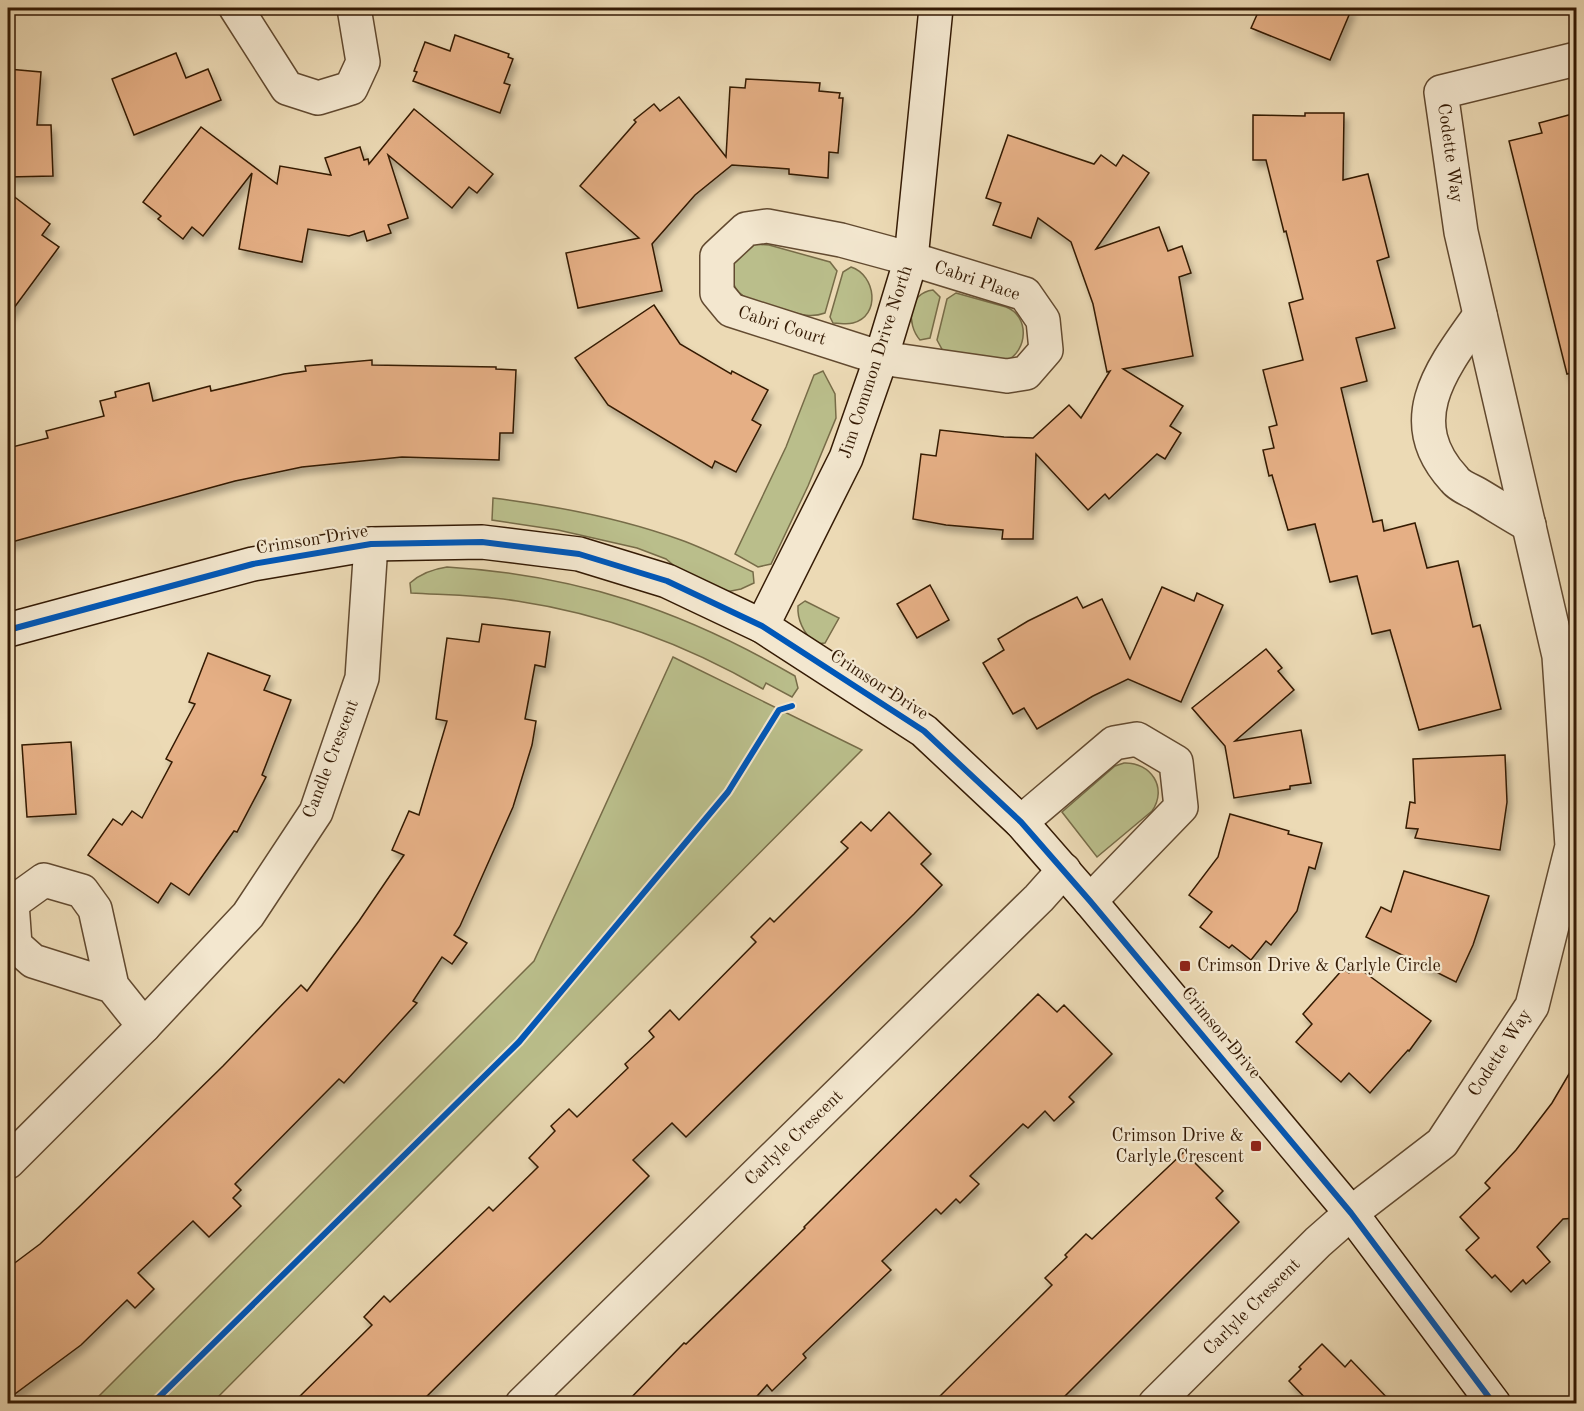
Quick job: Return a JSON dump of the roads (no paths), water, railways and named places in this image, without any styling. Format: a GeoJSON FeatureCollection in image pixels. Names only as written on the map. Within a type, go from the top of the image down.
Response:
{"type":"FeatureCollection","features":[{"type":"Feature","properties":{"kind":"street"},"geometry":{"type":"LineString","coordinates":[[236,8],[286,88],[318,98],[351,88],[363,62],[354,8]]}},
{"type":"Feature","properties":{"kind":"street","name":"Jim Common Drive North"},"geometry":{"type":"LineString","coordinates":[[762,626],[846,458],[881,358],[911,259],[936,8]]}},
{"type":"Feature","properties":{"kind":"street","name":"Codette Way"},"geometry":{"type":"LineString","coordinates":[[1352,1213],[1442,1143],[1532,1006],[1572,846],[1559,657],[1461,232],[1441,92],[1576,59]]}},
{"type":"Feature","properties":{"kind":"street","name":"Cabri Court"},"geometry":{"type":"LineString","coordinates":[[881,358],[731,310],[717,292],[717,255],[746,229],[767,226],[841,240],[911,259]]}},
{"type":"Feature","properties":{"kind":"street","name":"Cabri Place"},"geometry":{"type":"LineString","coordinates":[[881,358],[1007,376],[1026,373],[1046,350],[1042,320],[1025,294],[911,259]]}},
{"type":"Feature","properties":{"kind":"street"},"geometry":{"type":"LineString","coordinates":[[1480,315],[1438,378],[1427,411],[1431,438],[1437,456],[1455,481],[1529,525]]}},
{"type":"Feature","properties":{"kind":"street","name":"Crimson Drive"},"geometry":{"type":"LineString","coordinates":[[8,630],[253,564],[371,544],[483,542],[579,554],[667,581],[762,626],[924,731],[1021,822],[1064,870],[1352,1213],[1494,1404]]}},
{"type":"Feature","properties":{"kind":"street","name":"Candle Crescent"},"geometry":{"type":"LineString","coordinates":[[8,1162],[144,1026],[248,915],[315,812],[362,678],[371,544]]}},
{"type":"Feature","properties":{"kind":"street"},"geometry":{"type":"LineString","coordinates":[[1021,822],[1114,743],[1137,739],[1176,762],[1181,807],[1090,901]]}},
{"type":"Feature","properties":{"kind":"street","name":"Carlyle Crescent"},"geometry":{"type":"LineString","coordinates":[[522,1404],[1039,898],[1064,870]]}},
{"type":"Feature","properties":{"kind":"street"},"geometry":{"type":"LineString","coordinates":[[112,986],[144,1026]]}},
{"type":"Feature","properties":{"kind":"street","name":"Carlyle Crescent"},"geometry":{"type":"LineString","coordinates":[[1155,1404],[1318,1242],[1352,1213]]}},
{"type":"Feature","properties":{"kind":"place","name":"Crimson Drive & Carlyle Circle"},"geometry":{"type":"Point","coordinates":[1185,966]}},
{"type":"Feature","properties":{"kind":"place","name":"Crimson Drive & Carlyle Crescent"},"geometry":{"type":"Point","coordinates":[1256,1146]}}]}
